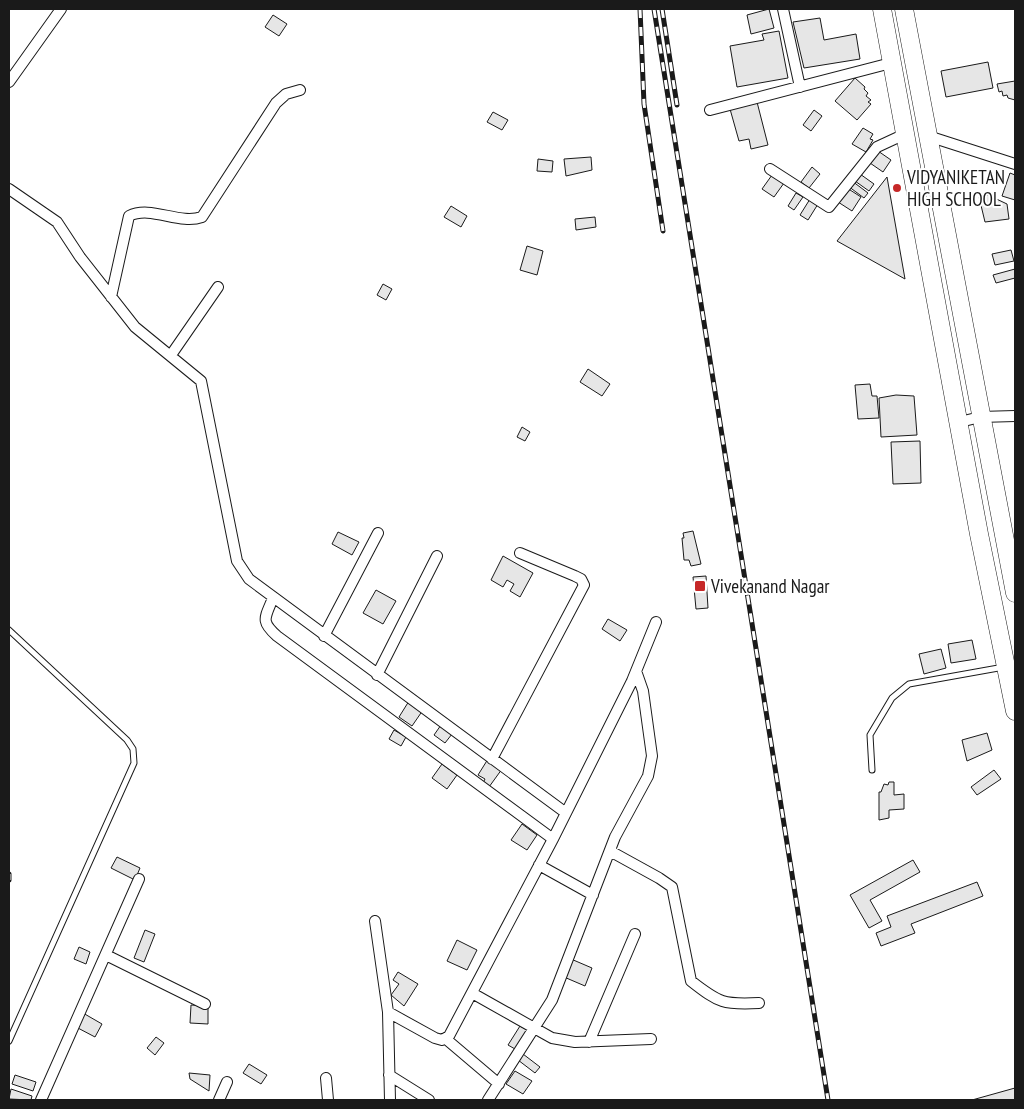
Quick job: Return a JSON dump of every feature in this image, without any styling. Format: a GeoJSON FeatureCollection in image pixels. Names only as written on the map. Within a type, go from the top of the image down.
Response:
{"type":"FeatureCollection","features":[{"type":"Feature","properties":{"kind":"highway"},"geometry":{"type":"LineString","coordinates":[[882,9],[1015,710]]}},
{"type":"Feature","properties":{"kind":"highway"},"geometry":{"type":"LineString","coordinates":[[904,9],[980,417],[1015,593]]}},
{"type":"Feature","properties":{"kind":"street"},"geometry":{"type":"LineString","coordinates":[[9,82],[61,9]]}},
{"type":"Feature","properties":{"kind":"street"},"geometry":{"type":"LineString","coordinates":[[783,9],[800,87]]}},
{"type":"Feature","properties":{"kind":"street"},"geometry":{"type":"LineString","coordinates":[[710,110],[891,63]]}},
{"type":"Feature","properties":{"kind":"street"},"geometry":{"type":"LineString","coordinates":[[111,297],[129,216],[141,213],[192,219],[202,217],[276,102],[286,94],[300,90]]}},
{"type":"Feature","properties":{"kind":"street"},"geometry":{"type":"LineString","coordinates":[[770,169],[828,207],[877,147],[905,134]]}},
{"type":"Feature","properties":{"kind":"street"},"geometry":{"type":"LineString","coordinates":[[928,136],[1015,164]]}},
{"type":"Feature","properties":{"kind":"street"},"geometry":{"type":"LineString","coordinates":[[9,189],[61,227],[80,257],[135,327],[198,376],[203,387],[237,562],[256,586],[566,813]]}},
{"type":"Feature","properties":{"kind":"street"},"geometry":{"type":"LineString","coordinates":[[171,355],[218,287]]}},
{"type":"Feature","properties":{"kind":"street"},"geometry":{"type":"LineString","coordinates":[[960,422],[980,417],[1015,416]]}},
{"type":"Feature","properties":{"kind":"street"},"geometry":{"type":"LineString","coordinates":[[324,636],[378,533]]}},
{"type":"Feature","properties":{"kind":"street"},"geometry":{"type":"LineString","coordinates":[[492,759],[584,585],[581,579],[575,576],[520,553]]}},
{"type":"Feature","properties":{"kind":"street"},"geometry":{"type":"LineString","coordinates":[[377,675],[437,556]]}},
{"type":"Feature","properties":{"kind":"street"},"geometry":{"type":"LineString","coordinates":[[273,598],[264,619],[266,625],[277,636],[553,839]]}},
{"type":"Feature","properties":{"kind":"street"},"geometry":{"type":"LineString","coordinates":[[446,1039],[540,865],[636,671],[656,622]]}},
{"type":"Feature","properties":{"kind":"street"},"geometry":{"type":"LineString","coordinates":[[488,1100],[552,1000],[610,851],[651,766],[652,756],[642,690],[636,671]]}},
{"type":"Feature","properties":{"kind":"street"},"geometry":{"type":"LineString","coordinates":[[610,851],[672,887],[691,981],[718,1000],[729,1004],[759,1003]]}},
{"type":"Feature","properties":{"kind":"street"},"geometry":{"type":"LineString","coordinates":[[540,865],[593,895]]}},
{"type":"Feature","properties":{"kind":"street"},"geometry":{"type":"LineString","coordinates":[[41,1100],[139,880]]}},
{"type":"Feature","properties":{"kind":"street"},"geometry":{"type":"LineString","coordinates":[[375,921],[388,1012],[390,1100]]}},
{"type":"Feature","properties":{"kind":"street"},"geometry":{"type":"LineString","coordinates":[[589,1042],[635,934]]}},
{"type":"Feature","properties":{"kind":"street"},"geometry":{"type":"LineString","coordinates":[[106,955],[204,1004]]}},
{"type":"Feature","properties":{"kind":"street"},"geometry":{"type":"LineString","coordinates":[[472,993],[552,1038],[589,1042],[651,1039]]}},
{"type":"Feature","properties":{"kind":"street"},"geometry":{"type":"LineString","coordinates":[[388,1012],[435,1038],[446,1039],[499,1084]]}},
{"type":"Feature","properties":{"kind":"street"},"geometry":{"type":"LineString","coordinates":[[389,1076],[429,1100]]}},
{"type":"Feature","properties":{"kind":"street"},"geometry":{"type":"LineString","coordinates":[[326,1078],[328,1100]]}},
{"type":"Feature","properties":{"kind":"street"},"geometry":{"type":"LineString","coordinates":[[219,1100],[227,1082]]}},
{"type":"Feature","properties":{"kind":"lane"},"geometry":{"type":"LineString","coordinates":[[9,630],[127,740],[135,756],[134,762],[9,1041]]}},
{"type":"Feature","properties":{"kind":"lane"},"geometry":{"type":"LineString","coordinates":[[872,770],[870,735],[897,692],[909,684],[1006,666]]}},
{"type":"Feature","properties":{"kind":"building"},"geometry":{"type":"Polygon","coordinates":[[[769,9],[774,28],[751,34],[747,15],[769,9]]]}},
{"type":"Feature","properties":{"kind":"building"},"geometry":{"type":"Polygon","coordinates":[[[273,15],[287,24],[279,36],[265,27],[273,15]]]}},
{"type":"Feature","properties":{"kind":"building"},"geometry":{"type":"Polygon","coordinates":[[[820,18],[824,40],[856,34],[860,59],[804,68],[793,22],[820,18]]]}},
{"type":"Feature","properties":{"kind":"building"},"geometry":{"type":"Polygon","coordinates":[[[779,31],[788,78],[737,87],[730,46],[764,40],[762,34],[779,31]]]}},
{"type":"Feature","properties":{"kind":"building"},"geometry":{"type":"Polygon","coordinates":[[[988,62],[993,88],[946,97],[941,71],[988,62]]]}},
{"type":"Feature","properties":{"kind":"building"},"geometry":{"type":"Polygon","coordinates":[[[855,78],[865,87],[864,89],[868,93],[866,96],[871,100],[868,102],[871,104],[857,120],[835,101],[855,78]]]}},
{"type":"Feature","properties":{"kind":"building"},"geometry":{"type":"Polygon","coordinates":[[[1015,81],[1015,100],[1008,98],[1007,95],[1003,96],[1002,91],[999,92],[997,84],[1015,81]]]}},
{"type":"Feature","properties":{"kind":"building"},"geometry":{"type":"Polygon","coordinates":[[[757,102],[768,145],[751,149],[749,139],[739,141],[730,109],[757,102]]]}},
{"type":"Feature","properties":{"kind":"building"},"geometry":{"type":"Polygon","coordinates":[[[814,110],[822,116],[811,131],[803,125],[814,110]]]}},
{"type":"Feature","properties":{"kind":"building"},"geometry":{"type":"Polygon","coordinates":[[[493,112],[508,120],[502,130],[487,122],[493,112]]]}},
{"type":"Feature","properties":{"kind":"building"},"geometry":{"type":"Polygon","coordinates":[[[863,128],[873,134],[870,139],[873,140],[866,152],[852,144],[863,128]]]}},
{"type":"Feature","properties":{"kind":"building"},"geometry":{"type":"Polygon","coordinates":[[[878,151],[891,160],[883,172],[870,163],[878,151]]]}},
{"type":"Feature","properties":{"kind":"building"},"geometry":{"type":"Polygon","coordinates":[[[591,157],[592,170],[566,176],[564,159],[591,157]]]}},
{"type":"Feature","properties":{"kind":"building"},"geometry":{"type":"Polygon","coordinates":[[[538,159],[553,161],[552,172],[537,171],[538,159]]]}},
{"type":"Feature","properties":{"kind":"building"},"geometry":{"type":"Polygon","coordinates":[[[812,167],[820,174],[809,188],[801,182],[812,167]]]}},
{"type":"Feature","properties":{"kind":"building"},"geometry":{"type":"Polygon","coordinates":[[[1010,173],[1015,175],[1015,200],[1002,196],[1010,173]]]}},
{"type":"Feature","properties":{"kind":"building"},"geometry":{"type":"Polygon","coordinates":[[[860,174],[874,184],[869,191],[855,181],[860,174]]]}},
{"type":"Feature","properties":{"kind":"building"},"geometry":{"type":"Polygon","coordinates":[[[772,175],[784,183],[774,197],[762,189],[772,175]]]}},
{"type":"Feature","properties":{"kind":"building"},"geometry":{"type":"Polygon","coordinates":[[[887,177],[905,279],[837,241],[887,177]]]}},
{"type":"Feature","properties":{"kind":"building"},"geometry":{"type":"Polygon","coordinates":[[[852,181],[868,193],[864,198],[848,186],[852,181]]]}},
{"type":"Feature","properties":{"kind":"building"},"geometry":{"type":"Polygon","coordinates":[[[847,188],[861,197],[852,211],[838,202],[847,188]]]}},
{"type":"Feature","properties":{"kind":"building"},"geometry":{"type":"Polygon","coordinates":[[[796,193],[803,197],[794,210],[788,206],[796,193]]]}},
{"type":"Feature","properties":{"kind":"building"},"geometry":{"type":"Polygon","coordinates":[[[988,195],[1007,204],[1009,219],[985,222],[979,197],[988,195]]]}},
{"type":"Feature","properties":{"kind":"building"},"geometry":{"type":"Polygon","coordinates":[[[810,199],[818,204],[808,220],[800,215],[810,199]]]}},
{"type":"Feature","properties":{"kind":"building"},"geometry":{"type":"Polygon","coordinates":[[[451,206],[467,216],[461,227],[444,217],[451,206]]]}},
{"type":"Feature","properties":{"kind":"building"},"geometry":{"type":"Polygon","coordinates":[[[595,217],[596,227],[576,230],[575,219],[595,217]]]}},
{"type":"Feature","properties":{"kind":"building"},"geometry":{"type":"Polygon","coordinates":[[[527,246],[543,251],[537,275],[520,270],[527,246]]]}},
{"type":"Feature","properties":{"kind":"building"},"geometry":{"type":"Polygon","coordinates":[[[1011,250],[1014,261],[995,265],[992,254],[1011,250]]]}},
{"type":"Feature","properties":{"kind":"building"},"geometry":{"type":"Polygon","coordinates":[[[1015,269],[1015,278],[996,283],[993,275],[1015,269]]]}},
{"type":"Feature","properties":{"kind":"building"},"geometry":{"type":"Polygon","coordinates":[[[383,284],[392,289],[386,300],[377,295],[383,284]]]}},
{"type":"Feature","properties":{"kind":"building"},"geometry":{"type":"Polygon","coordinates":[[[588,369],[610,384],[602,396],[580,382],[588,369]]]}},
{"type":"Feature","properties":{"kind":"building"},"geometry":{"type":"Polygon","coordinates":[[[870,384],[872,396],[877,396],[879,418],[858,419],[855,385],[870,384]]]}},
{"type":"Feature","properties":{"kind":"building"},"geometry":{"type":"Polygon","coordinates":[[[896,395],[914,396],[917,435],[881,437],[879,398],[896,395]]]}},
{"type":"Feature","properties":{"kind":"building"},"geometry":{"type":"Polygon","coordinates":[[[522,427],[530,432],[525,441],[517,437],[522,427]]]}},
{"type":"Feature","properties":{"kind":"building"},"geometry":{"type":"Polygon","coordinates":[[[920,441],[921,483],[893,484],[891,442],[920,441]]]}},
{"type":"Feature","properties":{"kind":"building"},"geometry":{"type":"Polygon","coordinates":[[[693,531],[701,564],[691,566],[689,560],[684,560],[682,538],[684,538],[683,533],[693,531]]]}},
{"type":"Feature","properties":{"kind":"building"},"geometry":{"type":"Polygon","coordinates":[[[338,532],[359,542],[352,555],[332,544],[338,532]]]}},
{"type":"Feature","properties":{"kind":"building"},"geometry":{"type":"Polygon","coordinates":[[[503,556],[533,573],[520,597],[510,591],[514,584],[507,580],[503,587],[491,580],[503,556]]]}},
{"type":"Feature","properties":{"kind":"building"},"geometry":{"type":"Polygon","coordinates":[[[706,576],[708,608],[696,609],[693,577],[706,576]]]}},
{"type":"Feature","properties":{"kind":"building"},"geometry":{"type":"Polygon","coordinates":[[[376,590],[396,601],[383,624],[363,613],[376,590]]]}},
{"type":"Feature","properties":{"kind":"building"},"geometry":{"type":"Polygon","coordinates":[[[608,619],[627,630],[620,641],[602,629],[608,619]]]}},
{"type":"Feature","properties":{"kind":"building"},"geometry":{"type":"Polygon","coordinates":[[[972,640],[976,659],[951,663],[948,644],[972,640]]]}},
{"type":"Feature","properties":{"kind":"building"},"geometry":{"type":"Polygon","coordinates":[[[941,649],[946,668],[924,674],[919,654],[941,649]]]}},
{"type":"Feature","properties":{"kind":"building"},"geometry":{"type":"Polygon","coordinates":[[[409,701],[423,710],[412,726],[399,717],[409,701]]]}},
{"type":"Feature","properties":{"kind":"building"},"geometry":{"type":"Polygon","coordinates":[[[441,725],[452,734],[445,743],[434,735],[441,725]]]}},
{"type":"Feature","properties":{"kind":"building"},"geometry":{"type":"Polygon","coordinates":[[[394,730],[406,737],[401,746],[389,739],[394,730]]]}},
{"type":"Feature","properties":{"kind":"building"},"geometry":{"type":"Polygon","coordinates":[[[987,733],[992,750],[967,761],[962,740],[987,733]]]}},
{"type":"Feature","properties":{"kind":"building"},"geometry":{"type":"Polygon","coordinates":[[[488,759],[502,769],[489,787],[483,783],[485,779],[478,775],[488,759]]]}},
{"type":"Feature","properties":{"kind":"building"},"geometry":{"type":"Polygon","coordinates":[[[442,764],[457,775],[447,789],[432,778],[442,764]]]}},
{"type":"Feature","properties":{"kind":"building"},"geometry":{"type":"Polygon","coordinates":[[[994,770],[1001,779],[977,795],[971,787],[994,770]]]}},
{"type":"Feature","properties":{"kind":"building"},"geometry":{"type":"Polygon","coordinates":[[[889,782],[894,782],[894,795],[904,794],[904,809],[889,810],[889,818],[879,820],[879,792],[881,792],[884,784],[888,785],[889,782]]]}},
{"type":"Feature","properties":{"kind":"building"},"geometry":{"type":"Polygon","coordinates":[[[522,824],[537,835],[527,850],[511,840],[522,824]]]}},
{"type":"Feature","properties":{"kind":"building"},"geometry":{"type":"Polygon","coordinates":[[[117,857],[140,868],[135,880],[111,868],[117,857]]]}},
{"type":"Feature","properties":{"kind":"building"},"geometry":{"type":"Polygon","coordinates":[[[913,860],[920,872],[870,900],[882,921],[869,928],[850,895],[913,860]]]}},
{"type":"Feature","properties":{"kind":"building"},"geometry":{"type":"Polygon","coordinates":[[[977,882],[983,896],[911,924],[915,933],[881,946],[876,933],[891,927],[887,916],[977,882]]]}},
{"type":"Feature","properties":{"kind":"building"},"geometry":{"type":"Polygon","coordinates":[[[145,930],[155,934],[144,962],[134,958],[145,930]]]}},
{"type":"Feature","properties":{"kind":"building"},"geometry":{"type":"Polygon","coordinates":[[[457,940],[477,950],[467,970],[447,961],[457,940]]]}},
{"type":"Feature","properties":{"kind":"building"},"geometry":{"type":"Polygon","coordinates":[[[79,947],[90,952],[86,964],[74,959],[79,947]]]}},
{"type":"Feature","properties":{"kind":"building"},"geometry":{"type":"Polygon","coordinates":[[[571,959],[592,968],[585,986],[564,977],[571,959]]]}},
{"type":"Feature","properties":{"kind":"building"},"geometry":{"type":"Polygon","coordinates":[[[398,972],[418,984],[404,1006],[391,995],[399,984],[393,980],[398,972]]]}},
{"type":"Feature","properties":{"kind":"building"},"geometry":{"type":"Polygon","coordinates":[[[191,1005],[208,1006],[208,1024],[190,1023],[191,1005]]]}},
{"type":"Feature","properties":{"kind":"building"},"geometry":{"type":"Polygon","coordinates":[[[83,1013],[102,1024],[95,1037],[76,1027],[83,1013]]]}},
{"type":"Feature","properties":{"kind":"building"},"geometry":{"type":"Polygon","coordinates":[[[520,1026],[527,1030],[515,1049],[508,1045],[520,1026]]]}},
{"type":"Feature","properties":{"kind":"building"},"geometry":{"type":"Polygon","coordinates":[[[156,1037],[164,1043],[155,1055],[147,1048],[156,1037]]]}},
{"type":"Feature","properties":{"kind":"building"},"geometry":{"type":"Polygon","coordinates":[[[523,1054],[540,1067],[535,1073],[518,1060],[523,1054]]]}},
{"type":"Feature","properties":{"kind":"building"},"geometry":{"type":"Polygon","coordinates":[[[249,1064],[267,1075],[261,1084],[243,1073],[249,1064]]]}},
{"type":"Feature","properties":{"kind":"building"},"geometry":{"type":"Polygon","coordinates":[[[515,1071],[532,1081],[523,1094],[506,1084],[515,1071]]]}},
{"type":"Feature","properties":{"kind":"building"},"geometry":{"type":"Polygon","coordinates":[[[189,1073],[210,1075],[209,1091],[190,1079],[189,1073]]]}},
{"type":"Feature","properties":{"kind":"building"},"geometry":{"type":"Polygon","coordinates":[[[15,1075],[36,1082],[33,1091],[12,1084],[15,1075]]]}},
{"type":"Feature","properties":{"kind":"building"},"geometry":{"type":"Polygon","coordinates":[[[1015,1088],[1015,1100],[972,1100],[1015,1088]]]}},
{"type":"Feature","properties":{"kind":"building"},"geometry":{"type":"Polygon","coordinates":[[[11,1089],[32,1096],[31,1100],[9,1099],[11,1089]]]}},
{"type":"Feature","properties":{"kind":"railway"},"geometry":{"type":"LineString","coordinates":[[640,9],[644,104],[663,231]]}},
{"type":"Feature","properties":{"kind":"railway"},"geometry":{"type":"LineString","coordinates":[[654,9],[828,1100]]}},
{"type":"Feature","properties":{"kind":"railway"},"geometry":{"type":"LineString","coordinates":[[662,9],[677,105]]}},
{"type":"Feature","properties":{"kind":"railway"},"geometry":{"type":"LineString","coordinates":[[9,874],[9,880]]}},
{"type":"Feature","properties":{"kind":"place","name":"VIDYANIKETAN HIGH SCHOOL"},"geometry":{"type":"Point","coordinates":[897,188]}},
{"type":"Feature","properties":{"kind":"place","name":"Vivekanand Nagar"},"geometry":{"type":"Point","coordinates":[700,586]}}]}
